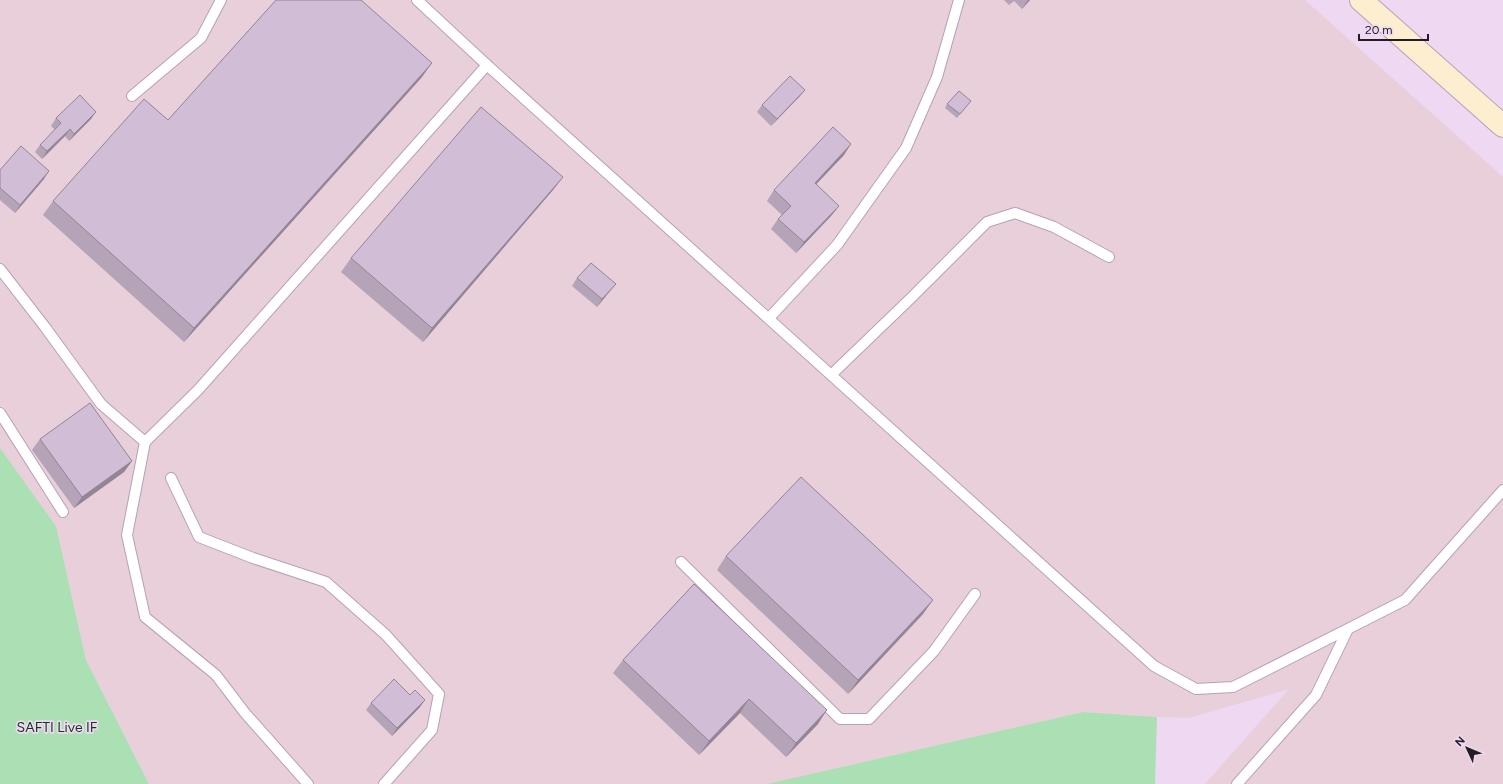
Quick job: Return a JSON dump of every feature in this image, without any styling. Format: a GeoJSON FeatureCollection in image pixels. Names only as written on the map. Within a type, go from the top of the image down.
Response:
{"type":"FeatureCollection","features":[{"type":"Feature","properties":{"kind":"main road"},"geometry":{"type":"LineString","coordinates":[[1361,0],[1503,126]]}},
{"type":"Feature","properties":{"kind":"lane"},"geometry":{"type":"LineString","coordinates":[[132,96],[201,38],[221,0]]}},
{"type":"Feature","properties":{"kind":"lane"},"geometry":{"type":"LineString","coordinates":[[417,0],[487,65],[1154,666],[1196,689],[1233,687],[1405,600],[1503,490]]}},
{"type":"Feature","properties":{"kind":"lane"},"geometry":{"type":"LineString","coordinates":[[769,318],[837,245],[906,148],[937,77],[959,0]]}},
{"type":"Feature","properties":{"kind":"lane"},"geometry":{"type":"LineString","coordinates":[[308,784],[245,713],[216,675],[145,617],[127,535],[145,442],[198,390],[487,65]]}},
{"type":"Feature","properties":{"kind":"lane"},"geometry":{"type":"LineString","coordinates":[[831,375],[987,222],[1015,213],[1054,227],[1109,257]]}},
{"type":"Feature","properties":{"kind":"lane"},"geometry":{"type":"LineString","coordinates":[[0,269],[45,326],[102,404],[145,442]]}},
{"type":"Feature","properties":{"kind":"lane"},"geometry":{"type":"LineString","coordinates":[[0,413],[63,512]]}},
{"type":"Feature","properties":{"kind":"lane"},"geometry":{"type":"LineString","coordinates":[[171,478],[200,537],[254,558],[326,582],[386,635],[439,694],[432,730],[384,784]]}},
{"type":"Feature","properties":{"kind":"lane"},"geometry":{"type":"LineString","coordinates":[[681,562],[840,719],[869,718],[934,651],[975,594]]}},
{"type":"Feature","properties":{"kind":"lane"},"geometry":{"type":"LineString","coordinates":[[1237,784],[1316,695],[1348,629]]}},
{"type":"Feature","properties":{"kind":"shaded area"},"geometry":{"type":"Polygon","coordinates":[[[0,0],[1305,0],[1503,177],[1503,784],[1205,784],[1289,689],[1188,718],[1083,712],[767,784],[149,784],[86,660],[56,526],[0,448],[0,0]]]}},
{"type":"Feature","properties":{"kind":"green space","name":"SAFTI Live IF"},"geometry":{"type":"Polygon","coordinates":[[[0,448],[56,526],[86,660],[149,784],[0,784],[0,448]]]}},
{"type":"Feature","properties":{"kind":"green space"},"geometry":{"type":"Polygon","coordinates":[[[1083,712],[1157,717],[1155,784],[767,784],[1083,712]]]}},
{"type":"Feature","properties":{"kind":"building"},"geometry":{"type":"Polygon","coordinates":[[[276,0],[361,0],[432,63],[194,328],[53,201],[144,99],[168,120],[276,0]]]}},
{"type":"Feature","properties":{"kind":"building"},"geometry":{"type":"Polygon","coordinates":[[[790,76],[805,90],[777,119],[762,105],[790,76]]]}},
{"type":"Feature","properties":{"kind":"building"},"geometry":{"type":"Polygon","coordinates":[[[959,91],[971,101],[960,114],[947,104],[959,91]]]}},
{"type":"Feature","properties":{"kind":"building"},"geometry":{"type":"Polygon","coordinates":[[[80,95],[96,112],[74,134],[70,129],[47,151],[40,145],[61,123],[56,118],[80,95]]]}},
{"type":"Feature","properties":{"kind":"building"},"geometry":{"type":"Polygon","coordinates":[[[481,107],[563,177],[432,328],[351,258],[481,107]]]}},
{"type":"Feature","properties":{"kind":"building"},"geometry":{"type":"Polygon","coordinates":[[[833,127],[851,144],[815,183],[839,206],[804,242],[778,219],[791,206],[774,190],[833,127]]]}},
{"type":"Feature","properties":{"kind":"building"},"geometry":{"type":"Polygon","coordinates":[[[21,146],[49,171],[20,205],[0,188],[0,170],[21,146]]]}},
{"type":"Feature","properties":{"kind":"building"},"geometry":{"type":"Polygon","coordinates":[[[591,263],[616,284],[602,299],[577,278],[591,263]]]}},
{"type":"Feature","properties":{"kind":"building"},"geometry":{"type":"Polygon","coordinates":[[[90,403],[132,461],[82,497],[40,439],[90,403]]]}},
{"type":"Feature","properties":{"kind":"building"},"geometry":{"type":"Polygon","coordinates":[[[801,477],[933,600],[858,680],[726,556],[801,477]]]}},
{"type":"Feature","properties":{"kind":"building"},"geometry":{"type":"Polygon","coordinates":[[[694,584],[827,710],[796,743],[749,699],[709,741],[623,660],[694,584]]]}},
{"type":"Feature","properties":{"kind":"building"},"geometry":{"type":"Polygon","coordinates":[[[394,679],[410,695],[415,690],[425,700],[397,728],[371,703],[394,679]]]}}]}
